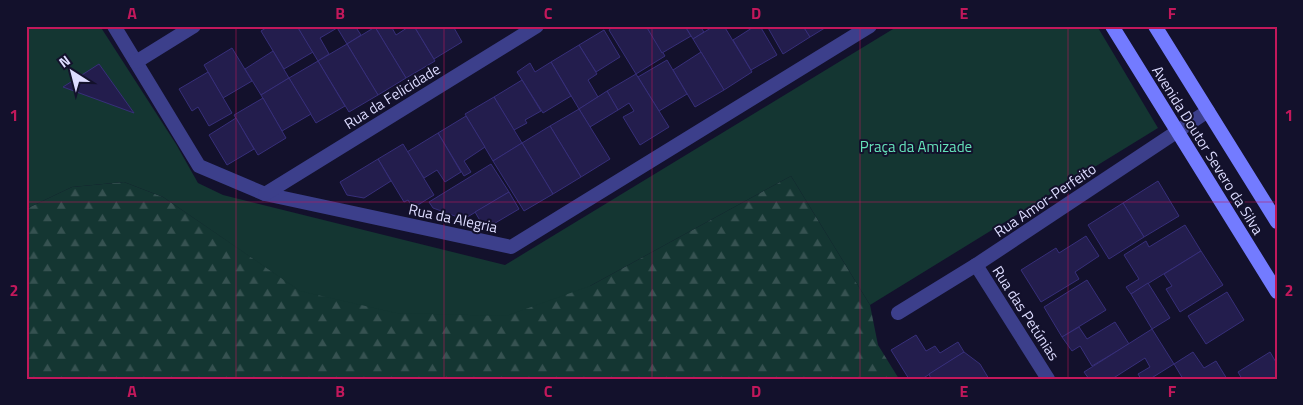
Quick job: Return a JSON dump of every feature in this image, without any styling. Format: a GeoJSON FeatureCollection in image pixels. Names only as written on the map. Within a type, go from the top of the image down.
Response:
{"type":"FeatureCollection","features":[{"type":"Feature","properties":{"kind":"main road","name":"Avenida Doutor Severo da Silva"},"geometry":{"type":"LineString","coordinates":[[1112,26],[1277,292]]}},
{"type":"Feature","properties":{"kind":"main road","name":"Avenida Doutor Severo da Silva"},"geometry":{"type":"LineString","coordinates":[[1155,26],[1277,222]]}},
{"type":"Feature","properties":{"kind":"street","name":"Rua da Alegria"},"geometry":{"type":"LineString","coordinates":[[114,26],[199,166],[265,194],[511,247],[870,26]]}},
{"type":"Feature","properties":{"kind":"street"},"geometry":{"type":"LineString","coordinates":[[136,62],[194,26]]}},
{"type":"Feature","properties":{"kind":"street","name":"Rua da Felicidade"},"geometry":{"type":"LineString","coordinates":[[265,194],[537,26]]}},
{"type":"Feature","properties":{"kind":"street","name":"Rua Amor-Perfeito"},"geometry":{"type":"LineString","coordinates":[[898,313],[976,265],[1208,111]]}},
{"type":"Feature","properties":{"kind":"street","name":"Rua das Petúnias"},"geometry":{"type":"LineString","coordinates":[[976,265],[1048,379]]}},
{"type":"Feature","properties":{"kind":"green space","name":"Praça da Amizade"},"geometry":{"type":"Polygon","coordinates":[[[26,26],[100,26],[176,144],[198,183],[223,195],[505,265],[898,26],[1097,26],[1158,128],[870,305],[791,176],[590,286],[506,316],[396,313],[300,291],[163,197],[124,182],[72,187],[30,207],[26,211],[26,26]]]}},
{"type":"Feature","properties":{"kind":"green space"},"geometry":{"type":"Polygon","coordinates":[[[791,176],[870,305],[878,345],[899,379],[26,379],[26,211],[30,207],[72,187],[124,182],[163,197],[301,291],[590,286],[791,176]]]}},
{"type":"Feature","properties":{"kind":"building"},"geometry":{"type":"Polygon","coordinates":[[[269,26],[297,26],[313,52],[284,69],[261,31],[269,26]]]}},
{"type":"Feature","properties":{"kind":"building"},"geometry":{"type":"Polygon","coordinates":[[[297,26],[336,26],[337,28],[320,38],[329,54],[318,61],[297,26]]]}},
{"type":"Feature","properties":{"kind":"building"},"geometry":{"type":"Polygon","coordinates":[[[336,26],[355,26],[361,35],[347,44],[336,26]]]}},
{"type":"Feature","properties":{"kind":"building"},"geometry":{"type":"Polygon","coordinates":[[[391,26],[396,35],[410,26],[414,26],[435,61],[406,78],[375,27],[391,26]]]}},
{"type":"Feature","properties":{"kind":"building"},"geometry":{"type":"Polygon","coordinates":[[[414,26],[453,26],[462,42],[434,59],[414,26]]]}},
{"type":"Feature","properties":{"kind":"building"},"geometry":{"type":"Polygon","coordinates":[[[614,26],[646,26],[665,56],[636,74],[609,30],[614,26]]]}},
{"type":"Feature","properties":{"kind":"building"},"geometry":{"type":"Polygon","coordinates":[[[646,26],[685,26],[691,36],[662,53],[646,26]]]}},
{"type":"Feature","properties":{"kind":"building"},"geometry":{"type":"Polygon","coordinates":[[[685,26],[700,26],[704,32],[693,39],[685,26]]]}},
{"type":"Feature","properties":{"kind":"building"},"geometry":{"type":"Polygon","coordinates":[[[714,26],[724,26],[752,72],[724,90],[693,39],[714,26]]]}},
{"type":"Feature","properties":{"kind":"building"},"geometry":{"type":"Polygon","coordinates":[[[755,26],[760,26],[777,55],[751,70],[733,40],[755,26]]]}},
{"type":"Feature","properties":{"kind":"building"},"geometry":{"type":"Polygon","coordinates":[[[767,26],[803,26],[810,37],[783,54],[767,26]]]}},
{"type":"Feature","properties":{"kind":"building"},"geometry":{"type":"Polygon","coordinates":[[[803,26],[828,26],[810,37],[803,26]]]}},
{"type":"Feature","properties":{"kind":"building"},"geometry":{"type":"Polygon","coordinates":[[[375,27],[406,78],[378,95],[347,44],[375,27]]]}},
{"type":"Feature","properties":{"kind":"building"},"geometry":{"type":"Polygon","coordinates":[[[604,30],[620,57],[596,72],[579,45],[604,30]]]}},
{"type":"Feature","properties":{"kind":"building"},"geometry":{"type":"Polygon","coordinates":[[[347,44],[378,95],[349,112],[318,61],[347,44]]]}},
{"type":"Feature","properties":{"kind":"building"},"geometry":{"type":"Polygon","coordinates":[[[579,45],[597,74],[588,80],[598,97],[579,109],[551,62],[579,45]]]}},
{"type":"Feature","properties":{"kind":"building"},"geometry":{"type":"Polygon","coordinates":[[[232,48],[252,81],[223,98],[204,65],[232,48]]]}},
{"type":"Feature","properties":{"kind":"building"},"geometry":{"type":"Polygon","coordinates":[[[273,51],[289,78],[261,95],[245,69],[273,51]]]}},
{"type":"Feature","properties":{"kind":"building"},"geometry":{"type":"Polygon","coordinates":[[[701,52],[724,90],[695,107],[673,70],[701,52]]]}},
{"type":"Feature","properties":{"kind":"building"},"geometry":{"type":"Polygon","coordinates":[[[667,60],[687,94],[659,111],[638,77],[667,60]]]}},
{"type":"Feature","properties":{"kind":"building"},"geometry":{"type":"Polygon","coordinates":[[[318,61],[345,106],[316,123],[289,78],[318,61]]]}},
{"type":"Feature","properties":{"kind":"building"},"geometry":{"type":"Polygon","coordinates":[[[551,62],[571,96],[543,113],[517,72],[530,63],[535,72],[551,62]]]}},
{"type":"Feature","properties":{"kind":"building"},"geometry":{"type":"Polygon","coordinates":[[[99,64],[134,113],[63,87],[99,64]]]}},
{"type":"Feature","properties":{"kind":"building"},"geometry":{"type":"Polygon","coordinates":[[[208,72],[232,113],[209,126],[198,107],[192,111],[179,89],[208,72]]]}},
{"type":"Feature","properties":{"kind":"building"},"geometry":{"type":"Polygon","coordinates":[[[636,74],[669,127],[640,145],[623,117],[634,111],[629,103],[618,110],[607,91],[636,74]]]}},
{"type":"Feature","properties":{"kind":"building"},"geometry":{"type":"Polygon","coordinates":[[[289,78],[311,114],[282,131],[261,95],[289,78]]]}},
{"type":"Feature","properties":{"kind":"building"},"geometry":{"type":"Polygon","coordinates":[[[522,80],[541,111],[525,120],[527,123],[514,130],[494,97],[522,80]]]}},
{"type":"Feature","properties":{"kind":"building"},"geometry":{"type":"Polygon","coordinates":[[[607,91],[618,110],[590,127],[579,109],[607,91]]]}},
{"type":"Feature","properties":{"kind":"building"},"geometry":{"type":"Polygon","coordinates":[[[494,97],[522,143],[493,161],[465,114],[494,97]]]}},
{"type":"Feature","properties":{"kind":"building"},"geometry":{"type":"Polygon","coordinates":[[[263,98],[286,138],[258,155],[234,115],[263,98]]]}},
{"type":"Feature","properties":{"kind":"building"},"geometry":{"type":"Polygon","coordinates":[[[579,109],[610,159],[581,177],[550,126],[579,109]]]}},
{"type":"Feature","properties":{"kind":"building"},"geometry":{"type":"Polygon","coordinates":[[[466,116],[485,147],[464,161],[471,172],[464,176],[438,133],[466,116]]]}},
{"type":"Feature","properties":{"kind":"building"},"geometry":{"type":"Polygon","coordinates":[[[236,118],[254,149],[227,165],[209,135],[236,118]]]}},
{"type":"Feature","properties":{"kind":"building"},"geometry":{"type":"Polygon","coordinates":[[[550,126],[581,177],[553,194],[522,143],[550,126]]]}},
{"type":"Feature","properties":{"kind":"building"},"geometry":{"type":"Polygon","coordinates":[[[438,133],[461,172],[445,182],[437,170],[424,178],[407,152],[438,133]]]}},
{"type":"Feature","properties":{"kind":"building"},"geometry":{"type":"Polygon","coordinates":[[[522,143],[553,194],[524,211],[493,161],[522,143]]]}},
{"type":"Feature","properties":{"kind":"building"},"geometry":{"type":"Polygon","coordinates":[[[403,144],[434,195],[413,208],[408,200],[404,202],[378,159],[403,144]]]}},
{"type":"Feature","properties":{"kind":"building"},"geometry":{"type":"Polygon","coordinates":[[[378,159],[391,181],[364,198],[347,195],[340,182],[378,159]]]}},
{"type":"Feature","properties":{"kind":"building"},"geometry":{"type":"Polygon","coordinates":[[[491,164],[509,192],[459,222],[455,216],[433,208],[429,202],[491,164]]]}},
{"type":"Feature","properties":{"kind":"building"},"geometry":{"type":"Polygon","coordinates":[[[1158,181],[1179,216],[1144,237],[1123,203],[1158,181]]]}},
{"type":"Feature","properties":{"kind":"building"},"geometry":{"type":"Polygon","coordinates":[[[509,192],[519,209],[485,229],[475,212],[509,192]]]}},
{"type":"Feature","properties":{"kind":"building"},"geometry":{"type":"Polygon","coordinates":[[[1123,203],[1144,237],[1109,259],[1088,225],[1123,203]]]}},
{"type":"Feature","properties":{"kind":"building"},"geometry":{"type":"Polygon","coordinates":[[[1185,225],[1201,251],[1131,294],[1126,287],[1139,279],[1124,255],[1146,241],[1149,247],[1185,225]]]}},
{"type":"Feature","properties":{"kind":"building"},"geometry":{"type":"Polygon","coordinates":[[[1086,236],[1099,256],[1075,272],[1079,279],[1041,302],[1021,270],[1056,248],[1059,253],[1086,236]]]}},
{"type":"Feature","properties":{"kind":"building"},"geometry":{"type":"Polygon","coordinates":[[[1201,251],[1223,285],[1180,312],[1166,289],[1172,286],[1164,274],[1201,251]]]}},
{"type":"Feature","properties":{"kind":"building"},"geometry":{"type":"Polygon","coordinates":[[[1087,280],[1106,310],[1062,337],[1044,307],[1087,280]]]}},
{"type":"Feature","properties":{"kind":"building"},"geometry":{"type":"Polygon","coordinates":[[[1148,283],[1170,318],[1152,329],[1131,294],[1148,283]]]}},
{"type":"Feature","properties":{"kind":"building"},"geometry":{"type":"Polygon","coordinates":[[[1227,292],[1244,320],[1206,344],[1188,316],[1227,292]]]}},
{"type":"Feature","properties":{"kind":"building"},"geometry":{"type":"Polygon","coordinates":[[[1115,322],[1129,344],[1092,366],[1080,346],[1072,351],[1062,337],[1079,327],[1087,339],[1115,322]]]}},
{"type":"Feature","properties":{"kind":"building"},"geometry":{"type":"Polygon","coordinates":[[[1152,329],[1174,364],[1150,379],[1141,379],[1138,374],[1150,367],[1145,358],[1112,379],[1089,379],[1084,372],[1152,329]]]}},
{"type":"Feature","properties":{"kind":"building"},"geometry":{"type":"Polygon","coordinates":[[[916,335],[926,351],[935,346],[940,353],[958,342],[964,352],[922,379],[909,379],[891,350],[916,335]]]}},
{"type":"Feature","properties":{"kind":"building"},"geometry":{"type":"Polygon","coordinates":[[[964,352],[980,364],[989,379],[931,379],[929,374],[964,352]]]}},
{"type":"Feature","properties":{"kind":"building"},"geometry":{"type":"Polygon","coordinates":[[[1193,352],[1204,368],[1216,361],[1227,379],[1183,379],[1174,364],[1193,352]]]}},
{"type":"Feature","properties":{"kind":"building"},"geometry":{"type":"Polygon","coordinates":[[[1270,352],[1277,364],[1277,379],[1242,379],[1238,372],[1270,352]]]}}]}
